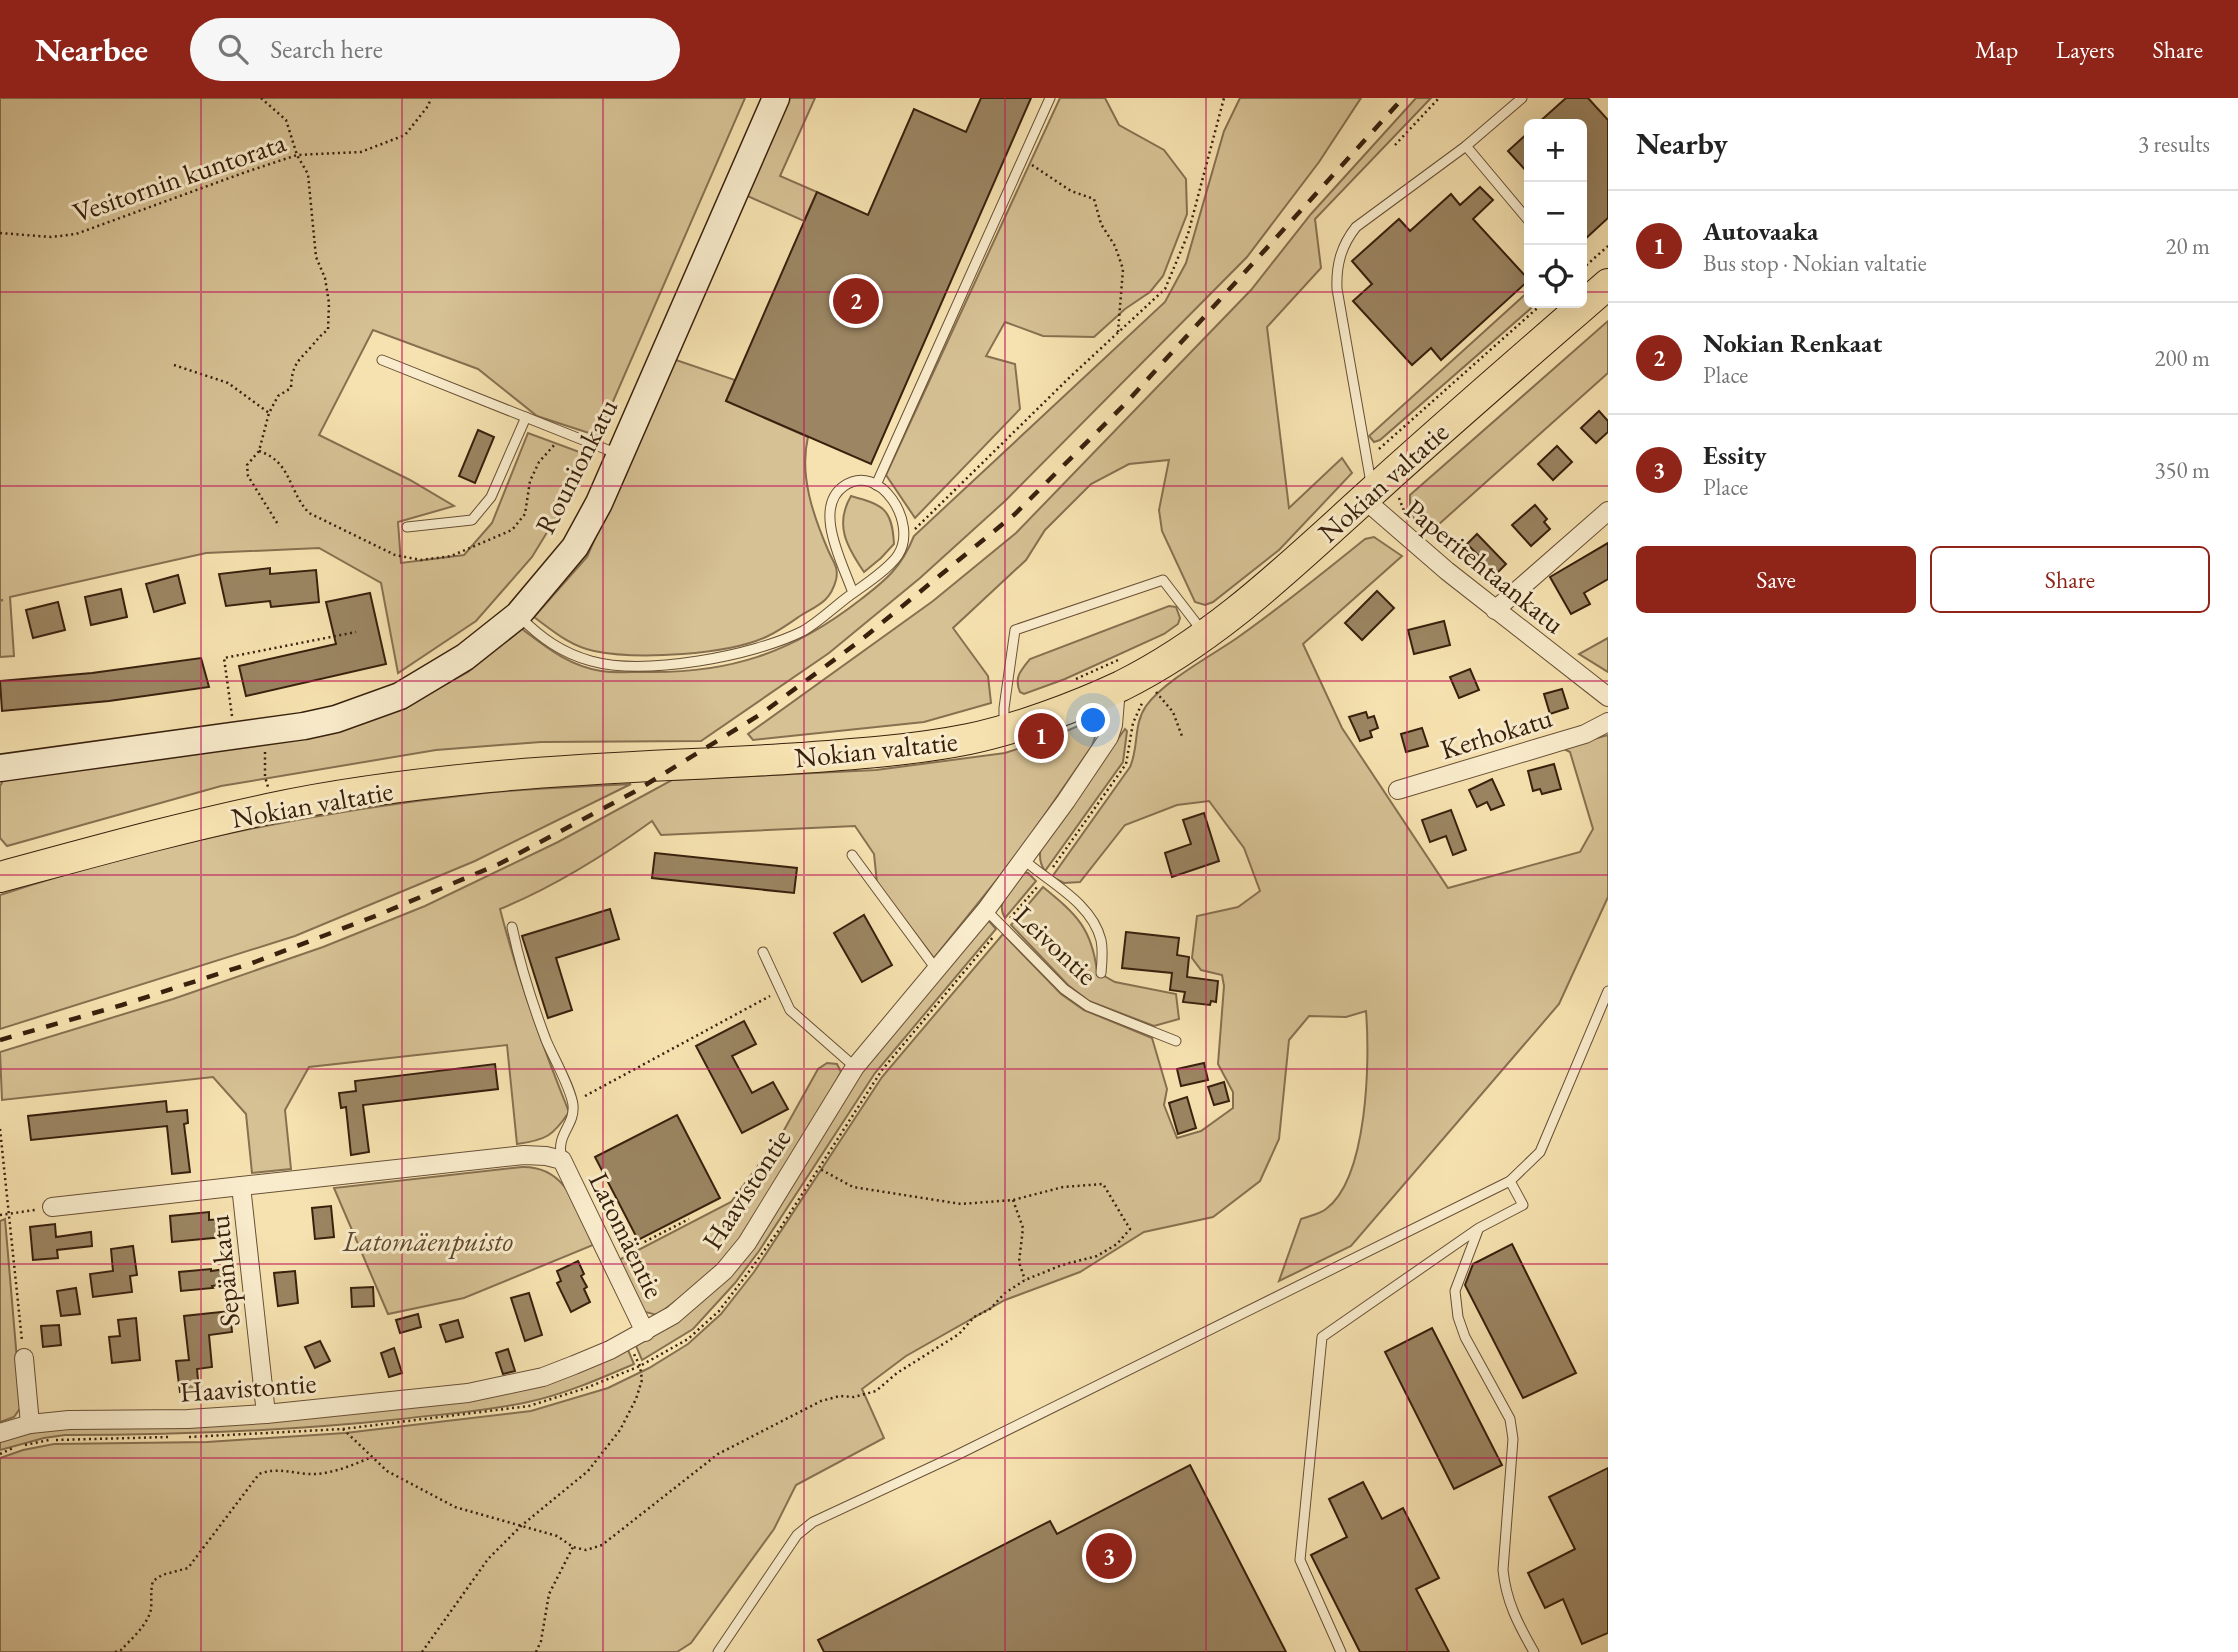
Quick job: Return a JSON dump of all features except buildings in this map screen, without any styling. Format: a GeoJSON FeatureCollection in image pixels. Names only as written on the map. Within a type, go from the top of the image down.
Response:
{"type":"FeatureCollection","features":[{"type":"Feature","properties":{"kind":"main road","name":"Rounionkatu"},"geometry":{"type":"LineString","coordinates":[[0,768],[336,719],[400,696],[465,657],[517,615],[575,547],[600,503],[776,98]]}},
{"type":"Feature","properties":{"kind":"main road","name":"Nokian valtatie"},"geometry":{"type":"LineString","coordinates":[[0,877],[123,843],[271,808],[379,790],[597,768],[707,765],[836,756],[972,738],[1037,719],[1116,688],[1206,636],[1278,578],[1368,495],[1608,284]]}},
{"type":"Feature","properties":{"kind":"street","name":"Paperitehtaankatu"},"geometry":{"type":"LineString","coordinates":[[1368,495],[1495,610],[1608,697]]}},
{"type":"Feature","properties":{"kind":"street"},"geometry":{"type":"LineString","coordinates":[[1495,610],[1608,511]]}},
{"type":"Feature","properties":{"kind":"street","name":"Haavistontie"},"geometry":{"type":"LineString","coordinates":[[0,1433],[30,1424],[69,1420],[188,1419],[266,1414],[468,1393],[543,1377],[645,1332],[673,1315],[724,1271],[747,1243],[855,1067],[986,910],[1024,860],[1109,737],[1113,724],[1116,688]]}},
{"type":"Feature","properties":{"kind":"street","name":"Kerhokatu"},"geometry":{"type":"LineString","coordinates":[[1398,790],[1585,734],[1608,722]]}},
{"type":"Feature","properties":{"kind":"street"},"geometry":{"type":"LineString","coordinates":[[241,1185],[524,1155],[562,1160]]}},
{"type":"Feature","properties":{"kind":"street","name":"Latomäentie"},"geometry":{"type":"LineString","coordinates":[[562,1160],[645,1332]]}},
{"type":"Feature","properties":{"kind":"street","name":"Sepänkatu"},"geometry":{"type":"LineString","coordinates":[[51,1208],[241,1185],[266,1414]]}},
{"type":"Feature","properties":{"kind":"street"},"geometry":{"type":"LineString","coordinates":[[24,1358],[30,1424]]}},
{"type":"Feature","properties":{"kind":"lane"},"geometry":{"type":"LineString","coordinates":[[876,485],[1050,98]]}},
{"type":"Feature","properties":{"kind":"lane"},"geometry":{"type":"LineString","coordinates":[[1368,495],[1368,462],[1337,289],[1336,272],[1340,255],[1347,238],[1356,227],[1466,146],[1522,98]]}},
{"type":"Feature","properties":{"kind":"lane"},"geometry":{"type":"LineString","coordinates":[[1466,146],[1524,215]]}},
{"type":"Feature","properties":{"kind":"lane"},"geometry":{"type":"LineString","coordinates":[[382,360],[621,455]]}},
{"type":"Feature","properties":{"kind":"lane"},"geometry":{"type":"LineString","coordinates":[[407,527],[472,520],[491,496],[526,417]]}},
{"type":"Feature","properties":{"kind":"lane"},"geometry":{"type":"LineString","coordinates":[[517,615],[539,636],[564,651],[593,662],[621,665],[663,664],[738,654],[771,645],[805,629],[853,593],[898,556],[905,538],[904,520],[895,501],[876,485],[864,481],[847,483],[836,492],[828,521],[853,593]]}},
{"type":"Feature","properties":{"kind":"lane"},"geometry":{"type":"LineString","coordinates":[[1004,729],[1004,708],[1015,630],[1163,580],[1206,636]]}},
{"type":"Feature","properties":{"kind":"lane"},"geometry":{"type":"LineString","coordinates":[[852,855],[936,970]]}},
{"type":"Feature","properties":{"kind":"lane"},"geometry":{"type":"LineString","coordinates":[[1024,860],[1079,903],[1094,923],[1101,940],[1101,973]]}},
{"type":"Feature","properties":{"kind":"lane","name":"Leivontie"},"geometry":{"type":"LineString","coordinates":[[986,910],[1064,989],[1088,1006],[1176,1041]]}},
{"type":"Feature","properties":{"kind":"lane"},"geometry":{"type":"LineString","coordinates":[[512,927],[519,960],[546,1039],[573,1102],[573,1115],[559,1141],[562,1160]]}},
{"type":"Feature","properties":{"kind":"lane"},"geometry":{"type":"LineString","coordinates":[[763,952],[790,1010],[855,1067]]}},
{"type":"Feature","properties":{"kind":"lane"},"geometry":{"type":"LineString","coordinates":[[718,1652],[797,1535],[813,1522],[957,1455],[1510,1181],[1541,1152],[1608,991]]}},
{"type":"Feature","properties":{"kind":"lane"},"geometry":{"type":"LineString","coordinates":[[1341,1652],[1300,1560],[1322,1336],[1479,1228],[1523,1205],[1510,1181]]}},
{"type":"Feature","properties":{"kind":"lane"},"geometry":{"type":"LineString","coordinates":[[1479,1228],[1455,1291],[1458,1317],[1465,1337],[1510,1419],[1513,1439],[1503,1570],[1505,1590],[1511,1612],[1534,1652]]}},
{"type":"Feature","properties":{"kind":"path"},"geometry":{"type":"LineString","coordinates":[[261,98],[286,120],[297,155],[308,174],[316,257],[325,278],[329,303],[328,330],[319,335],[300,356],[292,372],[291,388],[278,396],[269,413],[259,450],[247,465],[248,477],[279,526]]}},
{"type":"Feature","properties":{"kind":"path","name":"Vesitornin kuntorata"},"geometry":{"type":"LineString","coordinates":[[0,233],[51,237],[76,234],[297,155],[361,152],[405,135],[428,106],[430,98]]}},
{"type":"Feature","properties":{"kind":"path"},"geometry":{"type":"LineString","coordinates":[[905,538],[1070,377],[1165,289],[1188,234],[1224,98]]}},
{"type":"Feature","properties":{"kind":"path"},"geometry":{"type":"LineString","coordinates":[[1395,145],[1439,98]]}},
{"type":"Feature","properties":{"kind":"path"},"geometry":{"type":"LineString","coordinates":[[1024,159],[1071,191],[1094,199],[1101,224],[1115,246],[1122,269],[1118,332]]}},
{"type":"Feature","properties":{"kind":"path"},"geometry":{"type":"LineString","coordinates":[[1587,265],[1608,246]]}},
{"type":"Feature","properties":{"kind":"path"},"geometry":{"type":"LineString","coordinates":[[1368,462],[1384,443],[1537,308]]}},
{"type":"Feature","properties":{"kind":"path"},"geometry":{"type":"LineString","coordinates":[[174,365],[228,383],[269,413]]}},
{"type":"Feature","properties":{"kind":"path"},"geometry":{"type":"LineString","coordinates":[[259,450],[270,454],[283,465],[302,506],[309,513],[395,555],[421,560],[451,556],[512,530],[525,514],[530,481],[539,462],[564,433]]}},
{"type":"Feature","properties":{"kind":"path"},"geometry":{"type":"LineString","coordinates":[[232,720],[224,658],[356,632]]}},
{"type":"Feature","properties":{"kind":"path"},"geometry":{"type":"LineString","coordinates":[[1154,690],[1173,712],[1183,739]]}},
{"type":"Feature","properties":{"kind":"path"},"geometry":{"type":"LineString","coordinates":[[0,1454],[32,1443],[53,1440],[207,1437],[343,1429],[529,1406],[586,1388],[640,1366],[688,1339],[719,1311],[781,1227],[882,1070],[1045,878],[1126,764],[1133,723]]}},
{"type":"Feature","properties":{"kind":"path"},"geometry":{"type":"LineString","coordinates":[[260,732],[269,789]]}},
{"type":"Feature","properties":{"kind":"path"},"geometry":{"type":"LineString","coordinates":[[573,1102],[780,990]]}},
{"type":"Feature","properties":{"kind":"path"},"geometry":{"type":"LineString","coordinates":[[0,1129],[24,1358]]}},
{"type":"Feature","properties":{"kind":"path"},"geometry":{"type":"LineString","coordinates":[[343,1429],[387,1471],[455,1507],[557,1536],[573,1547],[586,1550],[602,1545],[718,1454],[821,1401],[841,1396],[855,1397],[876,1391],[897,1373],[960,1334],[974,1317],[990,1309],[1004,1293],[1025,1280],[1062,1265],[1097,1256],[1118,1244],[1130,1229],[1103,1184],[1063,1187],[1013,1200],[961,1203],[853,1187],[819,1168]]}},
{"type":"Feature","properties":{"kind":"path"},"geometry":{"type":"LineString","coordinates":[[1013,1200],[1023,1228],[1019,1262],[1025,1280]]}},
{"type":"Feature","properties":{"kind":"path"},"geometry":{"type":"LineString","coordinates":[[0,1215],[51,1208]]}},
{"type":"Feature","properties":{"kind":"path"},"geometry":{"type":"LineString","coordinates":[[610,1260],[689,1219]]}},
{"type":"Feature","properties":{"kind":"path"},"geometry":{"type":"LineString","coordinates":[[422,1652],[488,1559],[588,1471],[620,1430],[636,1399],[642,1380],[640,1366]]}},
{"type":"Feature","properties":{"kind":"path"},"geometry":{"type":"LineString","coordinates":[[115,1652],[121,1650],[146,1620],[153,1581],[162,1575],[188,1568],[260,1474],[284,1469],[308,1474],[335,1471],[372,1457]]}},
{"type":"Feature","properties":{"kind":"path"},"geometry":{"type":"LineString","coordinates":[[536,1652],[541,1641],[549,1594],[573,1547]]}},
{"type":"Feature","properties":{"kind":"green space"},"geometry":{"type":"Polygon","coordinates":[[[0,98],[745,98],[598,436],[537,416],[478,369],[373,330],[319,435],[410,480],[454,506],[398,522],[401,563],[464,555],[492,523],[528,433],[593,457],[532,557],[476,621],[398,673],[381,583],[319,548],[206,553],[10,597],[14,656],[0,657],[0,601],[3,600],[0,600],[0,98]]]}},
{"type":"Feature","properties":{"kind":"green space"},"geometry":{"type":"Polygon","coordinates":[[[787,98],[815,98],[780,176],[817,192],[804,221],[743,194],[787,98]]]}},
{"type":"Feature","properties":{"kind":"green space"},"geometry":{"type":"Polygon","coordinates":[[[1060,98],[1105,98],[1119,125],[1164,150],[1186,179],[1187,214],[1163,276],[1150,292],[1125,309],[1094,337],[1043,336],[1005,322],[986,356],[1015,364],[1020,409],[915,518],[886,475],[1060,98]]]}},
{"type":"Feature","properties":{"kind":"green space"},"geometry":{"type":"Polygon","coordinates":[[[1240,98],[1361,98],[1319,162],[1247,257],[1005,501],[920,578],[829,653],[701,741],[541,742],[436,750],[221,786],[7,846],[0,838],[0,786],[3,781],[402,708],[468,672],[522,629],[568,660],[601,671],[616,672],[674,672],[732,664],[784,647],[810,634],[860,600],[885,579],[904,557],[914,536],[1165,302],[1186,263],[1224,131],[1240,98]]]}},
{"type":"Feature","properties":{"kind":"green space"},"geometry":{"type":"Polygon","coordinates":[[[1416,98],[1431,98],[1315,219],[1321,268],[1267,327],[1289,508],[1342,458],[1352,473],[1279,550],[1213,602],[1205,605],[1195,602],[1162,531],[1159,510],[1169,460],[1129,464],[1091,484],[1045,530],[1026,560],[953,628],[988,676],[991,703],[924,722],[753,740],[748,734],[933,601],[1016,533],[1251,290],[1311,214],[1416,98]]]}},
{"type":"Feature","properties":{"kind":"green space"},"geometry":{"type":"Polygon","coordinates":[[[1524,296],[1524,308],[1531,308],[1380,440],[1374,442],[1369,436],[1524,296]]]}},
{"type":"Feature","properties":{"kind":"green space"},"geometry":{"type":"Polygon","coordinates":[[[1608,321],[1608,373],[1429,533],[1410,514],[1410,495],[1608,321]]]}},
{"type":"Feature","properties":{"kind":"green space"},"geometry":{"type":"Polygon","coordinates":[[[673,359],[735,380],[726,401],[808,437],[806,480],[817,523],[836,568],[836,580],[823,602],[768,636],[730,648],[658,655],[612,654],[585,649],[534,617],[587,557],[673,359]]]}},
{"type":"Feature","properties":{"kind":"green space"},"geometry":{"type":"Polygon","coordinates":[[[851,496],[871,502],[884,510],[893,532],[894,544],[864,572],[852,554],[843,526],[843,517],[851,496]]]}},
{"type":"Feature","properties":{"kind":"green space"},"geometry":{"type":"Polygon","coordinates":[[[1374,537],[1402,556],[1303,644],[1342,728],[1448,888],[1580,852],[1593,829],[1570,752],[1562,748],[1608,735],[1608,897],[1559,1004],[1351,1246],[1279,1281],[1301,1219],[1326,1209],[1340,1194],[1351,1172],[1358,1146],[1366,1087],[1366,1011],[1346,1017],[1309,1016],[1289,1040],[1279,1139],[1260,1181],[1213,1217],[1144,1232],[1080,1272],[1005,1300],[906,1356],[862,1389],[884,1438],[796,1485],[774,1529],[691,1643],[677,1652],[0,1652],[0,1458],[54,1444],[207,1442],[345,1433],[531,1411],[608,1388],[649,1368],[688,1344],[721,1314],[754,1272],[882,1077],[1003,934],[1061,994],[1084,1010],[1152,1038],[1167,1089],[1164,1105],[1177,1138],[1201,1131],[1233,1108],[1233,1092],[1218,1064],[1224,986],[1222,975],[1201,970],[1192,958],[1197,916],[1238,907],[1260,891],[1244,848],[1209,801],[1177,805],[1125,825],[1080,882],[1064,883],[1052,877],[1130,767],[1139,721],[1154,697],[1176,678],[1270,614],[1365,539],[1374,537]]]}},
{"type":"Feature","properties":{"kind":"green space"},"geometry":{"type":"Polygon","coordinates":[[[1169,606],[1176,607],[1180,618],[1178,624],[1164,634],[1065,679],[1024,694],[1020,692],[1019,675],[1030,659],[1169,606]]]}},
{"type":"Feature","properties":{"kind":"green space"},"geometry":{"type":"Polygon","coordinates":[[[1608,638],[1608,672],[1579,654],[1608,638]]]}},
{"type":"Feature","properties":{"kind":"green space"},"geometry":{"type":"Polygon","coordinates":[[[1086,725],[1093,730],[1095,737],[1092,746],[1019,852],[934,958],[877,883],[874,854],[855,826],[661,835],[652,821],[579,870],[500,909],[531,1012],[569,1112],[553,1132],[535,1141],[517,1144],[507,1045],[309,1067],[285,1110],[291,1169],[252,1173],[246,1114],[213,1077],[2,1100],[0,1052],[173,999],[323,947],[425,906],[558,842],[672,780],[876,770],[1005,753],[1086,725]]]}},
{"type":"Feature","properties":{"kind":"green space"},"geometry":{"type":"Polygon","coordinates":[[[1125,729],[1127,731],[1123,762],[1045,871],[1040,859],[1041,846],[1125,729]]]}},
{"type":"Feature","properties":{"kind":"green space"},"geometry":{"type":"Polygon","coordinates":[[[631,784],[475,861],[295,936],[0,1029],[0,895],[176,846],[296,820],[477,794],[631,784]]]}},
{"type":"Feature","properties":{"kind":"green space"},"geometry":{"type":"Polygon","coordinates":[[[1023,872],[1036,881],[1005,918],[1002,912],[1003,900],[1023,872]]]}},
{"type":"Feature","properties":{"kind":"green space"},"geometry":{"type":"Polygon","coordinates":[[[1043,887],[1065,905],[1080,923],[1091,944],[1097,972],[1115,982],[1176,994],[1179,1019],[1154,1026],[1089,1001],[1068,985],[1011,925],[1043,887]]]}},
{"type":"Feature","properties":{"kind":"green space"},"geometry":{"type":"Polygon","coordinates":[[[988,920],[996,929],[875,1073],[759,1251],[735,1283],[693,1329],[642,1360],[636,1346],[688,1313],[864,1065],[988,920]]]}},
{"type":"Feature","properties":{"kind":"green space"},"geometry":{"type":"Polygon","coordinates":[[[827,1063],[837,1064],[841,1072],[787,1170],[741,1238],[723,1259],[683,1295],[657,1315],[645,1312],[619,1260],[731,1202],[783,1132],[818,1069],[827,1063]]]}},
{"type":"Feature","properties":{"kind":"green space","name":"Latomäenpuisto"},"geometry":{"type":"Polygon","coordinates":[[[522,1167],[538,1169],[560,1182],[576,1205],[593,1245],[464,1298],[388,1314],[334,1188],[522,1167]]]}},
{"type":"Feature","properties":{"kind":"green space"},"geometry":{"type":"Polygon","coordinates":[[[5,1219],[21,1407],[14,1417],[0,1422],[0,1221],[5,1219]]]}},
{"type":"Feature","properties":{"kind":"green space"},"geometry":{"type":"Polygon","coordinates":[[[628,1350],[634,1364],[555,1395],[497,1408],[275,1429],[65,1435],[0,1450],[0,1439],[32,1430],[470,1399],[628,1350]]]}},
{"type":"Feature","properties":{"kind":"railway"},"geometry":{"type":"LineString","coordinates":[[0,1040],[122,1005],[255,962],[378,915],[499,864],[634,792],[761,714],[861,640],[1015,514],[1126,403],[1403,98]]}},
{"type":"Feature","properties":{"kind":"place","name":"Nokian Renkaat"},"geometry":{"type":"Point","coordinates":[856,301]}},
{"type":"Feature","properties":{"kind":"place","name":"Autovaaka"},"geometry":{"type":"Point","coordinates":[1041,736]}},
{"type":"Feature","properties":{"kind":"place","name":"Essity"},"geometry":{"type":"Point","coordinates":[1109,1556]}}]}
